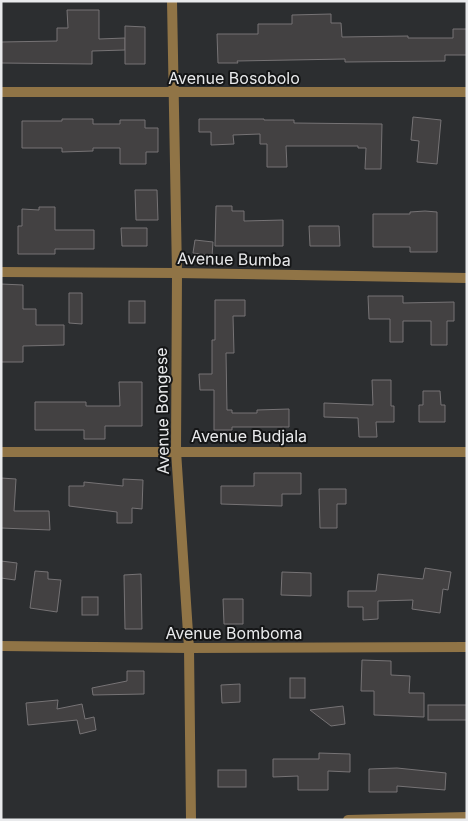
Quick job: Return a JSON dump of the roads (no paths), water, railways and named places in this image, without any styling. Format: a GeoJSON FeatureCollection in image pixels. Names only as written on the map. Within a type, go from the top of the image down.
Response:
{"type":"FeatureCollection","features":[{"type":"Feature","properties":{"kind":"street","name":"Avenue Bongese"},"geometry":{"type":"LineString","coordinates":[[172,1],[172,93],[177,273],[176,451],[189,648],[190,820]]}},
{"type":"Feature","properties":{"kind":"street","name":"Avenue Bosobolo"},"geometry":{"type":"LineString","coordinates":[[1,92],[467,92]]}},
{"type":"Feature","properties":{"kind":"street","name":"Avenue Bumba"},"geometry":{"type":"LineString","coordinates":[[1,272],[467,278]]}},
{"type":"Feature","properties":{"kind":"street","name":"Avenue Budjala"},"geometry":{"type":"LineString","coordinates":[[1,452],[467,452]]}},
{"type":"Feature","properties":{"kind":"street","name":"Avenue Bomboma"},"geometry":{"type":"LineString","coordinates":[[1,646],[467,648]]}},
{"type":"Feature","properties":{"kind":"street"},"geometry":{"type":"LineString","coordinates":[[348,820],[467,817]]}}]}
